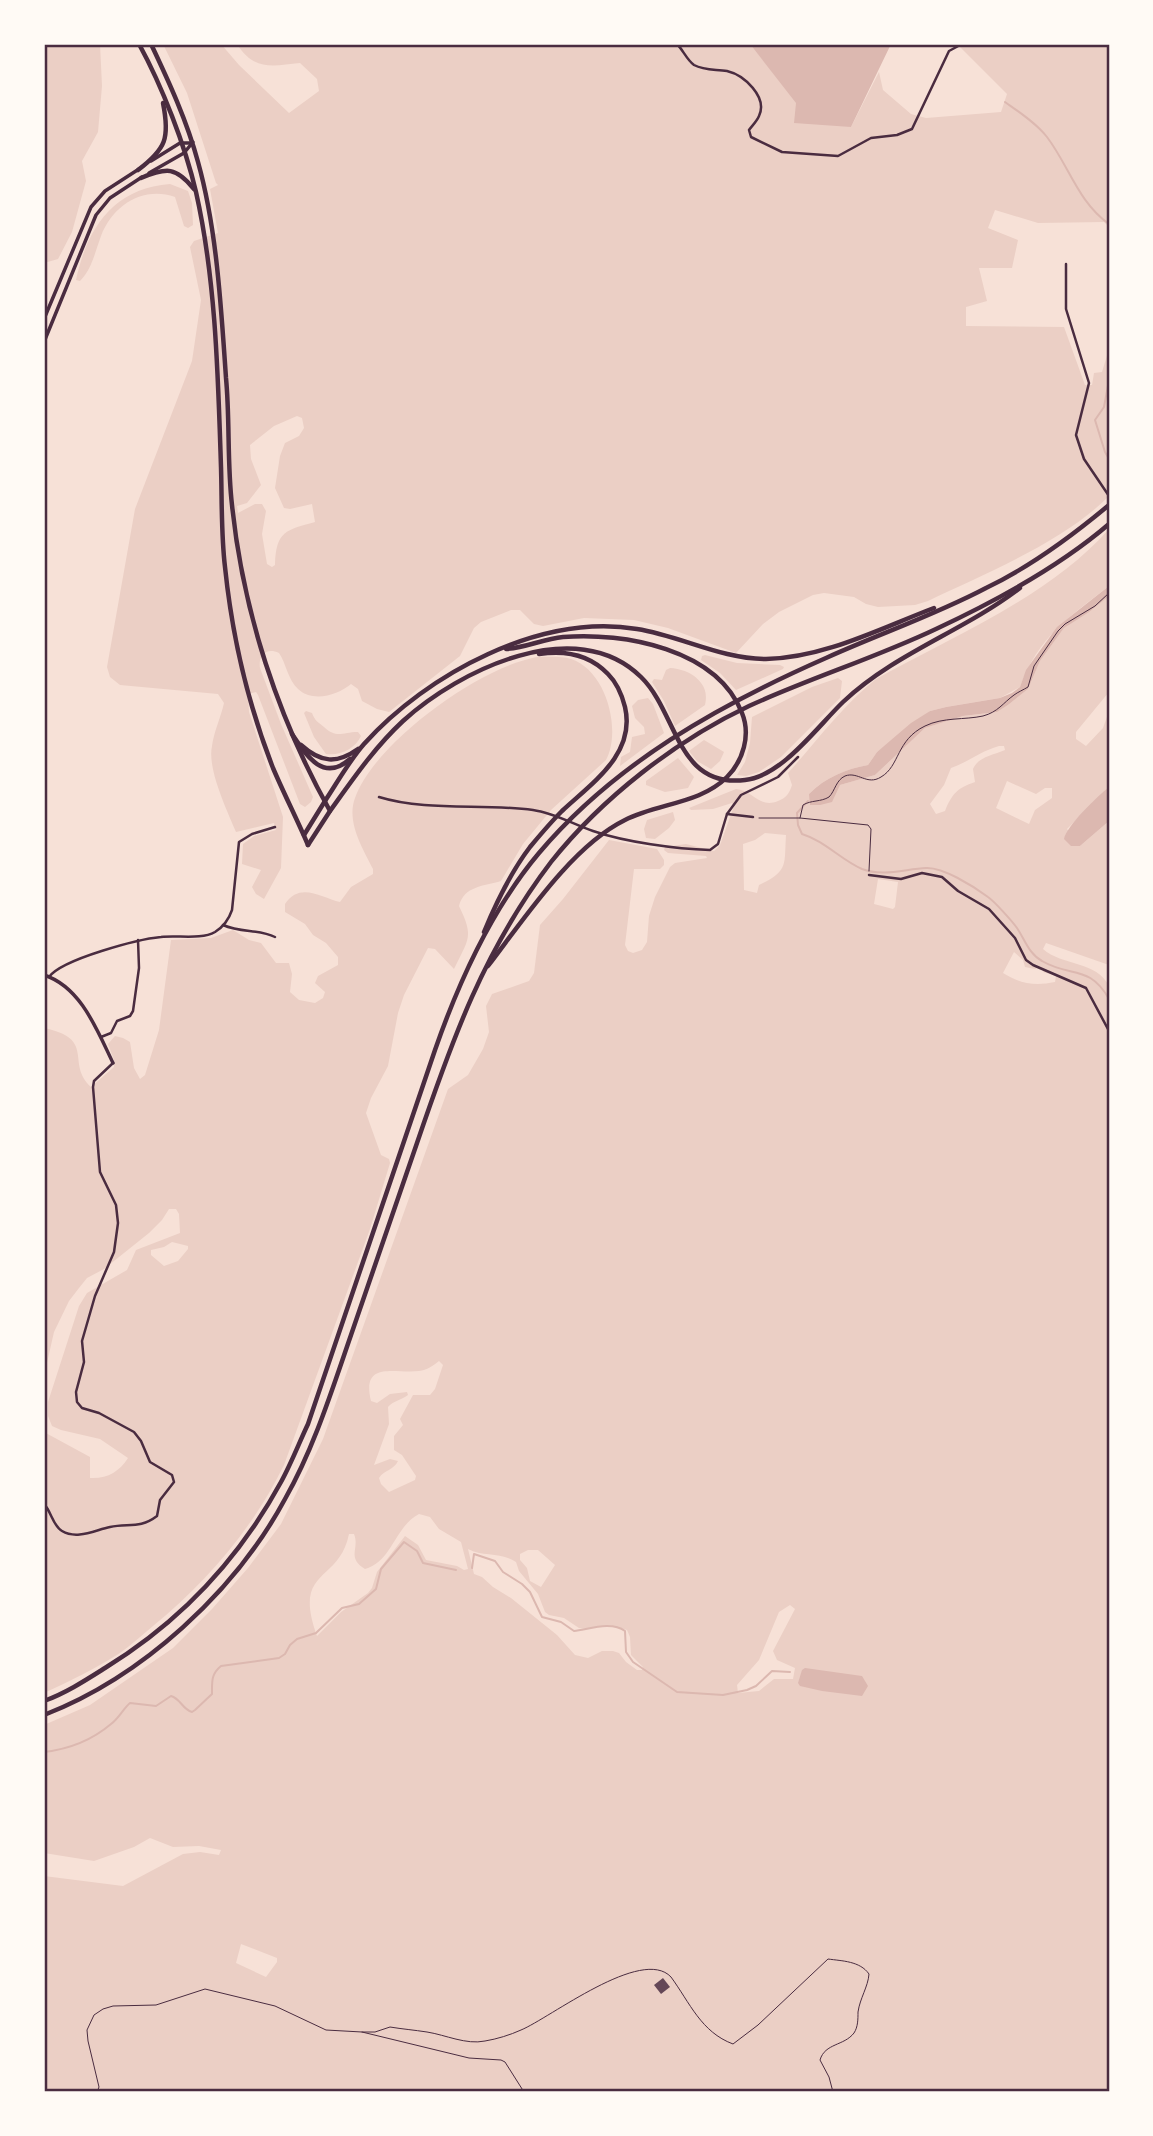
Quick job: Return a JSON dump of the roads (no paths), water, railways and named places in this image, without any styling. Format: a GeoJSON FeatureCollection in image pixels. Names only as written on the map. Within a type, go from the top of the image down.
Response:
{"type":"FeatureCollection","features":[{"type":"Feature","properties":{"kind":"main road"},"geometry":{"type":"LineString","coordinates":[[139,44],[161,92],[196,191],[211,290],[224,565],[233,625],[263,740],[308,845],[370,756],[416,710],[467,678],[518,657],[548,649],[585,648],[612,656],[632,670],[648,685],[684,751],[694,764],[713,776],[745,780],[764,775],[779,765],[845,700],[878,674],[995,607],[1109,524]]}},
{"type":"Feature","properties":{"kind":"main road"},"geometry":{"type":"LineString","coordinates":[[151,44],[192,142],[209,216],[226,379],[236,540],[257,635],[292,734],[330,811]]}},
{"type":"Feature","properties":{"kind":"main road"},"geometry":{"type":"LineString","coordinates":[[138,170],[156,155],[165,141],[167,125],[161,92]]}},
{"type":"Feature","properties":{"kind":"main road"},"geometry":{"type":"LineString","coordinates":[[44,319],[91,207],[105,191],[180,143],[192,142]]}},
{"type":"Feature","properties":{"kind":"main road"},"geometry":{"type":"LineString","coordinates":[[44,342],[96,215],[110,198],[184,153],[192,142]]}},
{"type":"Feature","properties":{"kind":"main road"},"geometry":{"type":"LineString","coordinates":[[141,178],[157,172],[175,172],[185,178],[196,191]]}},
{"type":"Feature","properties":{"kind":"main road"},"geometry":{"type":"LineString","coordinates":[[475,955],[516,883],[563,826],[631,768],[697,721],[787,677],[987,588],[1035,559],[1109,505]]}},
{"type":"Feature","properties":{"kind":"main road"},"geometry":{"type":"LineString","coordinates":[[44,1715],[123,1673],[188,1623],[234,1575],[284,1502],[302,1467],[331,1394],[446,1057],[479,978],[500,936],[553,860],[584,826],[642,774],[719,722],[796,686],[936,629],[1031,579]]}},
{"type":"Feature","properties":{"kind":"main road"},"geometry":{"type":"LineString","coordinates":[[292,734],[308,758],[320,766],[337,767],[358,751],[401,709],[433,685],[450,674],[533,636],[564,630],[618,627],[655,633],[734,656],[767,659],[793,656],[836,645],[987,588]]}},
{"type":"Feature","properties":{"kind":"main road"},"geometry":{"type":"LineString","coordinates":[[479,978],[527,914],[591,843],[627,819],[696,797],[714,788],[734,769],[746,739],[744,718],[725,684],[703,667],[669,650],[635,641],[590,636],[541,640],[504,649]]}},
{"type":"Feature","properties":{"kind":"main road"},"geometry":{"type":"LineString","coordinates":[[44,1701],[83,1682],[159,1632],[215,1578],[262,1514],[282,1480],[308,1423],[435,1050],[492,914],[524,856],[560,813],[611,765],[620,749],[626,732],[626,712],[614,681],[597,664],[571,653],[542,653],[518,657]]}},
{"type":"Feature","properties":{"kind":"main road"},"geometry":{"type":"LineString","coordinates":[[292,734],[310,752],[328,761],[345,757],[363,746]]}},
{"type":"Feature","properties":{"kind":"main road"},"geometry":{"type":"LineString","coordinates":[[303,835],[358,751]]}},
{"type":"Feature","properties":{"kind":"main road"},"geometry":{"type":"LineString","coordinates":[[44,975],[65,985],[75,995],[101,1037],[113,1063]]}},
{"type":"Feature","properties":{"kind":"street"},"geometry":{"type":"LineString","coordinates":[[677,44],[688,61],[696,66],[728,71],[744,78],[755,90],[760,102],[760,115],[749,130],[751,137],[782,152],[838,156],[871,138],[912,130],[949,51],[962,44]]}},
{"type":"Feature","properties":{"kind":"street"},"geometry":{"type":"LineString","coordinates":[[1066,264],[1066,309],[1089,383],[1076,435],[1084,459],[1109,496]]}},
{"type":"Feature","properties":{"kind":"street"},"geometry":{"type":"LineString","coordinates":[[379,797],[401,804],[535,811],[625,839],[706,850],[715,848],[718,844],[727,814],[741,795],[778,777],[798,757]]}},
{"type":"Feature","properties":{"kind":"street"},"geometry":{"type":"LineString","coordinates":[[727,814],[753,817]]}},
{"type":"Feature","properties":{"kind":"street"},"geometry":{"type":"LineString","coordinates":[[50,976],[58,969],[138,940],[217,931],[232,910],[239,842],[252,834],[275,827]]}},
{"type":"Feature","properties":{"kind":"street"},"geometry":{"type":"LineString","coordinates":[[869,874],[901,880],[922,873],[943,877],[958,891],[989,909],[1033,965],[1086,988],[1109,1031]]}},
{"type":"Feature","properties":{"kind":"street"},"geometry":{"type":"LineString","coordinates":[[223,925],[275,937]]}},
{"type":"Feature","properties":{"kind":"street"},"geometry":{"type":"LineString","coordinates":[[101,1037],[111,1033],[117,1021],[130,1016],[133,1011],[139,968],[138,940]]}},
{"type":"Feature","properties":{"kind":"street"},"geometry":{"type":"LineString","coordinates":[[44,1504],[59,1529],[67,1533],[130,1527],[146,1523],[157,1516],[160,1500],[174,1482],[172,1475],[150,1462],[134,1432],[99,1413],[82,1408],[76,1396],[87,1321],[111,1260],[118,1232],[118,1212],[100,1172],[93,1087],[94,1082],[113,1063]]}},
{"type":"Feature","properties":{"kind":"lane"},"geometry":{"type":"LineString","coordinates":[[97,2092],[99,2087],[87,2030],[94,2015],[103,2009],[156,2005],[205,1989],[275,2006],[326,2030],[375,2032],[390,2027],[482,2042],[522,2030],[569,2001],[607,1982],[639,1970],[656,1970],[671,1977],[693,2014],[703,2024],[720,2039],[733,2045],[828,1959],[852,1963],[865,1968],[869,1974],[855,2031],[821,2055],[820,2060],[833,2092]]}},
{"type":"Feature","properties":{"kind":"lane"},"geometry":{"type":"LineString","coordinates":[[362,2032],[469,2058],[501,2060],[524,2092]]}},
{"type":"Feature","properties":{"kind":"waterway"},"geometry":{"type":"LineString","coordinates":[[1005,102],[1033,122],[1047,137],[1089,205],[1109,224]]}},
{"type":"Feature","properties":{"kind":"waterway"},"geometry":{"type":"LineString","coordinates":[[1109,380],[1104,407],[1095,420],[1109,459]]}},
{"type":"Feature","properties":{"kind":"waterway"},"geometry":{"type":"LineString","coordinates":[[808,801],[797,813],[802,834],[862,869],[886,872],[926,868],[958,878],[994,903],[1015,925],[1030,951],[1038,958],[1052,966],[1087,976],[1102,988],[1109,999]]}},
{"type":"Feature","properties":{"kind":"waterway"},"geometry":{"type":"LineString","coordinates":[[44,1752],[63,1749],[88,1740],[114,1722],[130,1703],[156,1706],[171,1696],[192,1712],[212,1694],[214,1675],[221,1666],[279,1658],[297,1639],[316,1633],[342,1608],[359,1604],[376,1589],[381,1569],[404,1542],[417,1551],[423,1563],[456,1570]]}},
{"type":"Feature","properties":{"kind":"waterway"},"geometry":{"type":"LineString","coordinates":[[472,1568],[474,1554],[495,1561],[503,1572],[530,1592],[542,1617],[561,1622],[574,1631],[607,1626],[625,1631],[626,1652],[633,1662],[677,1692],[723,1695],[756,1686],[772,1671],[790,1672]]}}]}
